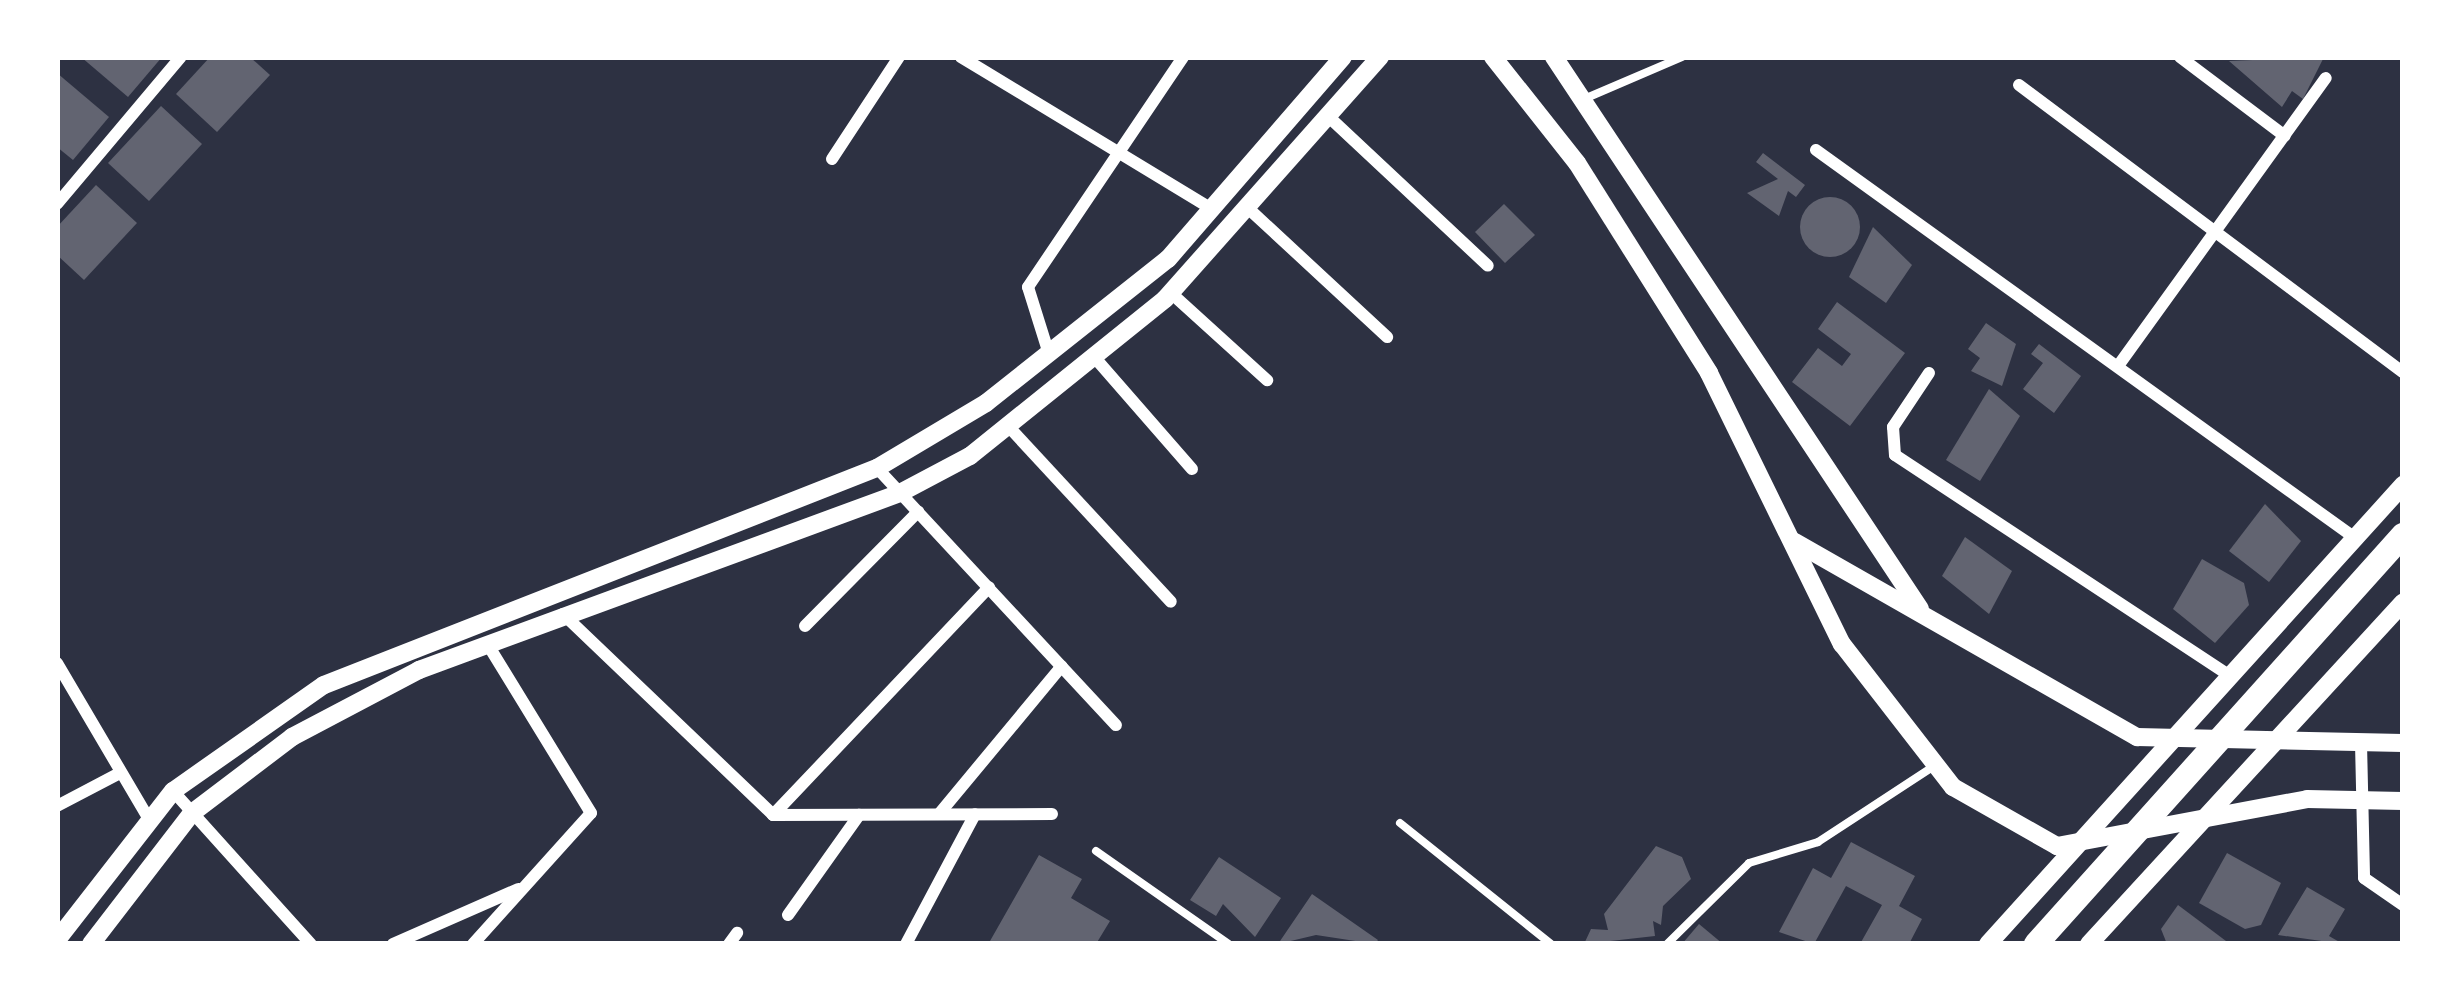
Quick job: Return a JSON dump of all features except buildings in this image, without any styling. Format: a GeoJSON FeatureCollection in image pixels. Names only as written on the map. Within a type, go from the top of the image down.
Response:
{"type":"FeatureCollection","features":[{"type":"Feature","properties":{"kind":"main road"},"geometry":{"type":"LineString","coordinates":[[2036,944],[2403,535]]}},
{"type":"Feature","properties":{"kind":"street"},"geometry":{"type":"LineString","coordinates":[[57,204],[182,57]]}},
{"type":"Feature","properties":{"kind":"street"},"geometry":{"type":"LineString","coordinates":[[832,159],[899,57]]}},
{"type":"Feature","properties":{"kind":"street"},"geometry":{"type":"LineString","coordinates":[[961,57],[1212,209]]}},
{"type":"Feature","properties":{"kind":"street"},"geometry":{"type":"LineString","coordinates":[[1049,354],[1028,287],[1183,57]]}},
{"type":"Feature","properties":{"kind":"street"},"geometry":{"type":"LineString","coordinates":[[57,940],[173,791],[271,716],[410,644],[877,469],[1049,354],[1212,209],[1343,57]]}},
{"type":"Feature","properties":{"kind":"street"},"geometry":{"type":"LineString","coordinates":[[92,944],[192,813],[292,736],[487,643],[900,493],[1009,428],[1171,292],[1250,210],[1380,57]]}},
{"type":"Feature","properties":{"kind":"street"},"geometry":{"type":"LineString","coordinates":[[1493,57],[1577,164],[1704,365],[1842,644],[1936,765],[2018,830],[2079,842],[2201,819],[2359,800],[2403,801]]}},
{"type":"Feature","properties":{"kind":"street"},"geometry":{"type":"LineString","coordinates":[[1554,57],[1739,344],[1920,610]]}},
{"type":"Feature","properties":{"kind":"street"},"geometry":{"type":"LineString","coordinates":[[2180,57],[2285,136]]}},
{"type":"Feature","properties":{"kind":"street"},"geometry":{"type":"LineString","coordinates":[[2119,366],[2326,78]]}},
{"type":"Feature","properties":{"kind":"street"},"geometry":{"type":"LineString","coordinates":[[2019,85],[2403,372]]}},
{"type":"Feature","properties":{"kind":"street"},"geometry":{"type":"LineString","coordinates":[[1330,118],[1488,266]]}},
{"type":"Feature","properties":{"kind":"street"},"geometry":{"type":"LineString","coordinates":[[1816,150],[2355,538]]}},
{"type":"Feature","properties":{"kind":"street"},"geometry":{"type":"LineString","coordinates":[[1250,210],[1388,337]]}},
{"type":"Feature","properties":{"kind":"street"},"geometry":{"type":"LineString","coordinates":[[1171,292],[1267,380]]}},
{"type":"Feature","properties":{"kind":"street"},"geometry":{"type":"LineString","coordinates":[[1704,365],[1739,344]]}},
{"type":"Feature","properties":{"kind":"street"},"geometry":{"type":"LineString","coordinates":[[1096,359],[1192,469]]}},
{"type":"Feature","properties":{"kind":"street"},"geometry":{"type":"LineString","coordinates":[[1929,374],[1893,427],[1894,455],[2225,673]]}},
{"type":"Feature","properties":{"kind":"street"},"geometry":{"type":"LineString","coordinates":[[1009,428],[1171,602]]}},
{"type":"Feature","properties":{"kind":"street"},"geometry":{"type":"LineString","coordinates":[[877,469],[1116,725]]}},
{"type":"Feature","properties":{"kind":"street"},"geometry":{"type":"LineString","coordinates":[[1988,944],[2225,673],[2403,485]]}},
{"type":"Feature","properties":{"kind":"street"},"geometry":{"type":"LineString","coordinates":[[805,626],[918,512]]}},
{"type":"Feature","properties":{"kind":"street"},"geometry":{"type":"LineString","coordinates":[[1790,538],[1863,589],[1920,610],[2137,737],[2403,742]]}},
{"type":"Feature","properties":{"kind":"street"},"geometry":{"type":"LineString","coordinates":[[772,815],[989,587]]}},
{"type":"Feature","properties":{"kind":"street"},"geometry":{"type":"LineString","coordinates":[[2089,944],[2271,741],[2402,606]]}},
{"type":"Feature","properties":{"kind":"street"},"geometry":{"type":"LineString","coordinates":[[563,613],[772,815],[1052,814]]}},
{"type":"Feature","properties":{"kind":"street"},"geometry":{"type":"LineString","coordinates":[[473,944],[591,813],[487,643]]}},
{"type":"Feature","properties":{"kind":"street"},"geometry":{"type":"LineString","coordinates":[[57,663],[116,775],[149,819]]}},
{"type":"Feature","properties":{"kind":"street"},"geometry":{"type":"LineString","coordinates":[[939,814],[1062,666]]}},
{"type":"Feature","properties":{"kind":"street"},"geometry":{"type":"LineString","coordinates":[[2361,743],[2364,878],[2403,905]]}},
{"type":"Feature","properties":{"kind":"street"},"geometry":{"type":"LineString","coordinates":[[57,806],[116,775]]}},
{"type":"Feature","properties":{"kind":"street"},"geometry":{"type":"LineString","coordinates":[[173,791],[311,944]]}},
{"type":"Feature","properties":{"kind":"street"},"geometry":{"type":"LineString","coordinates":[[788,915],[859,814]]}},
{"type":"Feature","properties":{"kind":"street"},"geometry":{"type":"LineString","coordinates":[[906,944],[975,814]]}},
{"type":"Feature","properties":{"kind":"street"},"geometry":{"type":"LineString","coordinates":[[393,944],[524,886]]}},
{"type":"Feature","properties":{"kind":"lane"},"geometry":{"type":"LineString","coordinates":[[1583,100],[1682,57]]}},
{"type":"Feature","properties":{"kind":"lane"},"geometry":{"type":"LineString","coordinates":[[1667,944],[1749,863],[1818,842],[1936,765]]}},
{"type":"Feature","properties":{"kind":"lane"},"geometry":{"type":"LineString","coordinates":[[1400,823],[1551,944]]}},
{"type":"Feature","properties":{"kind":"lane"},"geometry":{"type":"LineString","coordinates":[[1096,851],[1229,944]]}}]}
